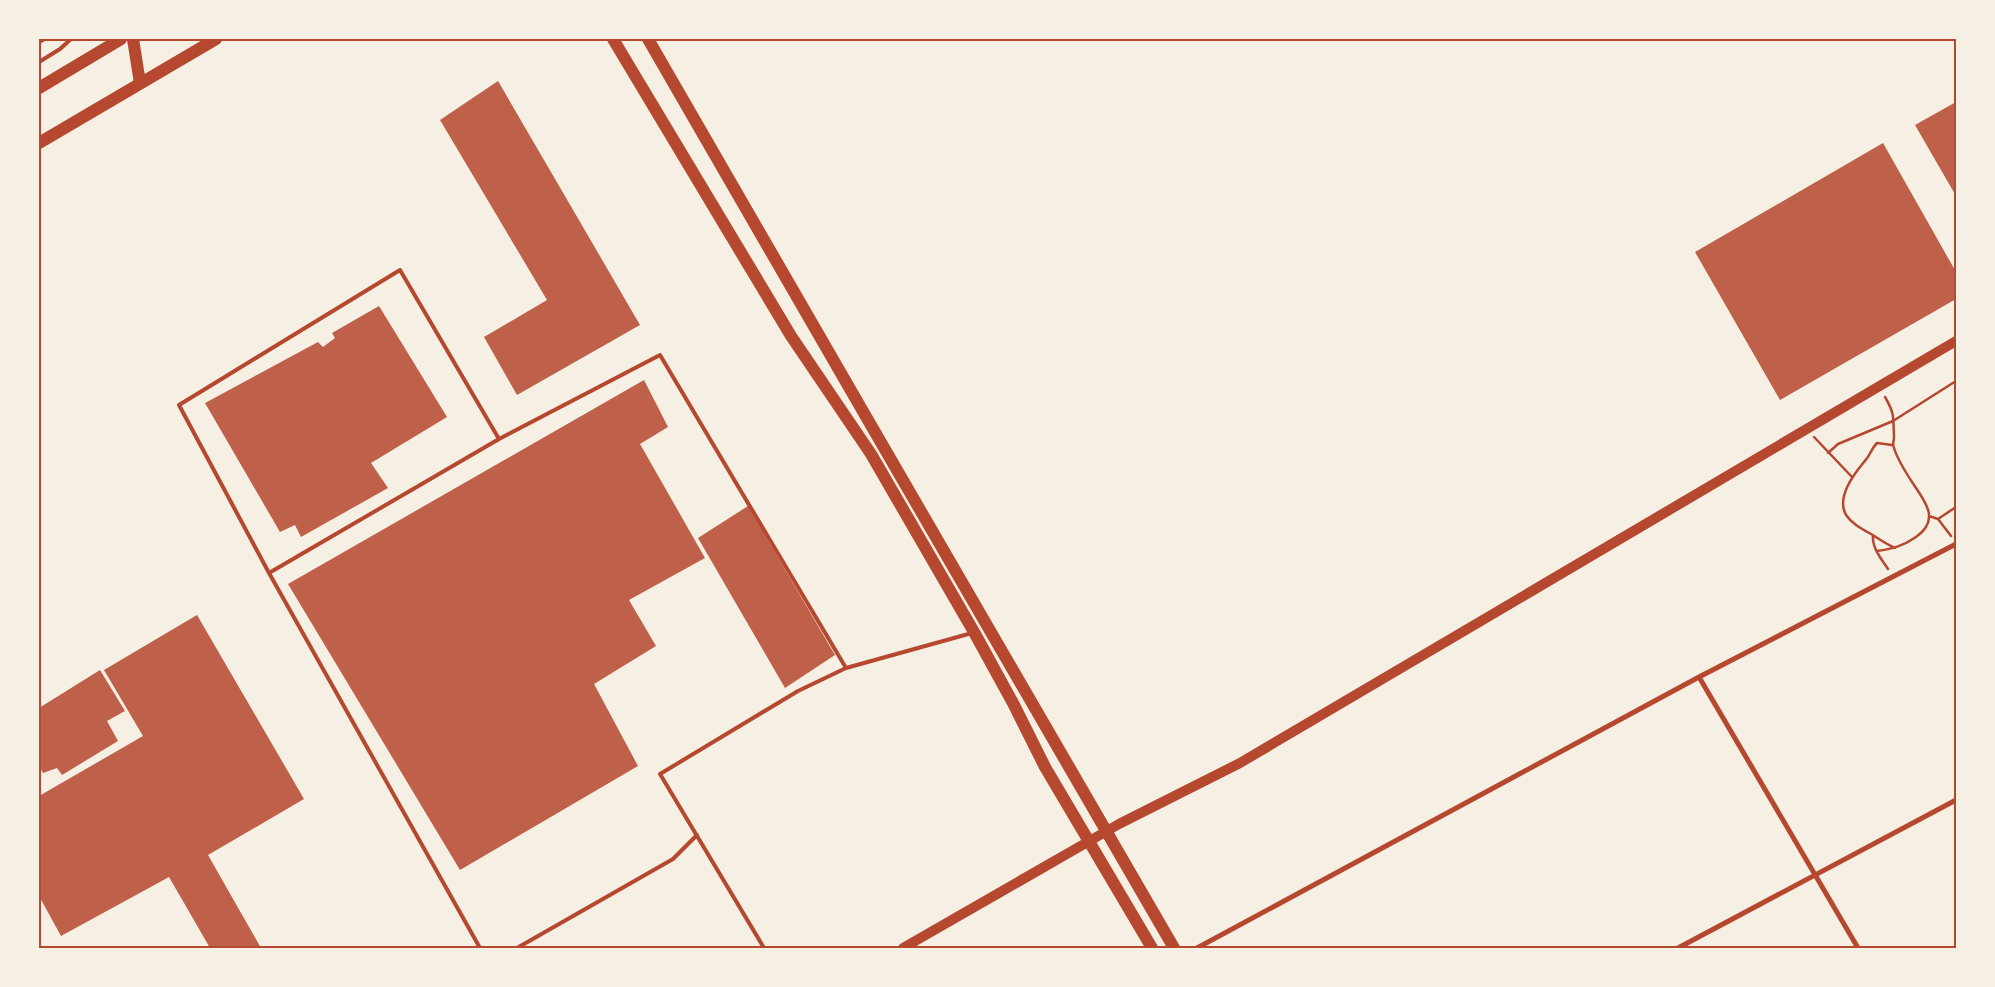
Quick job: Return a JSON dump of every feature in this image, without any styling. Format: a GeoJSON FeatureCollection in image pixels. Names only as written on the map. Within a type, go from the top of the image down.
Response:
{"type":"FeatureCollection","features":[{"type":"Feature","properties":{"kind":"main road"},"geometry":{"type":"LineString","coordinates":[[39,88],[121,39]]}},
{"type":"Feature","properties":{"kind":"main road"},"geometry":{"type":"LineString","coordinates":[[133,39],[140,83]]}},
{"type":"Feature","properties":{"kind":"main road"},"geometry":{"type":"LineString","coordinates":[[39,143],[216,39]]}},
{"type":"Feature","properties":{"kind":"main road"},"geometry":{"type":"LineString","coordinates":[[613,39],[791,336],[871,454],[974,632],[1045,767],[1152,948]]}},
{"type":"Feature","properties":{"kind":"main road"},"geometry":{"type":"LineString","coordinates":[[648,39],[1174,948]]}},
{"type":"Feature","properties":{"kind":"main road"},"geometry":{"type":"LineString","coordinates":[[903,948],[1106,832],[1240,763],[1956,341]]}},
{"type":"Feature","properties":{"kind":"street"},"geometry":{"type":"LineString","coordinates":[[1197,948],[1699,676],[1956,543]]}},
{"type":"Feature","properties":{"kind":"street"},"geometry":{"type":"LineString","coordinates":[[1699,676],[1858,948]]}},
{"type":"Feature","properties":{"kind":"street"},"geometry":{"type":"LineString","coordinates":[[1678,948],[1956,800]]}},
{"type":"Feature","properties":{"kind":"lane"},"geometry":{"type":"LineString","coordinates":[[39,62],[60,49],[71,39]]}},
{"type":"Feature","properties":{"kind":"lane"},"geometry":{"type":"LineString","coordinates":[[480,948],[269,573],[179,405],[400,270],[499,439]]}},
{"type":"Feature","properties":{"kind":"lane"},"geometry":{"type":"LineString","coordinates":[[269,573],[499,439],[660,355],[846,668]]}},
{"type":"Feature","properties":{"kind":"lane"},"geometry":{"type":"LineString","coordinates":[[764,948],[660,774],[798,691],[846,668],[974,632]]}},
{"type":"Feature","properties":{"kind":"lane"},"geometry":{"type":"LineString","coordinates":[[518,948],[673,859],[697,835]]}},
{"type":"Feature","properties":{"kind":"path"},"geometry":{"type":"LineString","coordinates":[[39,43],[46,39]]}},
{"type":"Feature","properties":{"kind":"path"},"geometry":{"type":"LineString","coordinates":[[1828,453],[1838,444],[1893,421],[1956,381]]}},
{"type":"Feature","properties":{"kind":"path"},"geometry":{"type":"LineString","coordinates":[[1877,551],[1896,548],[1921,533],[1927,525],[1929,516],[1924,499],[1900,463],[1892,446],[1893,410],[1879,387]]}},
{"type":"Feature","properties":{"kind":"path"},"geometry":{"type":"LineString","coordinates":[[1807,428],[1852,477]]}},
{"type":"Feature","properties":{"kind":"path"},"geometry":{"type":"LineString","coordinates":[[1892,446],[1878,443],[1871,449],[1865,461],[1858,467],[1852,477],[1844,500],[1846,514],[1857,526],[1896,548]]}},
{"type":"Feature","properties":{"kind":"path"},"geometry":{"type":"LineString","coordinates":[[1938,519],[1956,507]]}},
{"type":"Feature","properties":{"kind":"path"},"geometry":{"type":"LineString","coordinates":[[1929,516],[1938,519],[1956,543]]}},
{"type":"Feature","properties":{"kind":"path"},"geometry":{"type":"LineString","coordinates":[[1873,536],[1873,542],[1877,551],[1892,577]]}},
{"type":"Feature","properties":{"kind":"building"},"geometry":{"type":"Polygon","coordinates":[[[498,81],[640,325],[517,395],[484,337],[547,300],[440,120],[498,81]]]}},
{"type":"Feature","properties":{"kind":"building"},"geometry":{"type":"Polygon","coordinates":[[[1956,102],[1956,196],[1915,125],[1956,102]]]}},
{"type":"Feature","properties":{"kind":"building"},"geometry":{"type":"Polygon","coordinates":[[[1883,143],[1956,272],[1956,299],[1780,400],[1695,252],[1883,143]]]}},
{"type":"Feature","properties":{"kind":"building"},"geometry":{"type":"Polygon","coordinates":[[[379,306],[447,417],[371,463],[388,488],[301,537],[295,525],[280,532],[205,403],[318,342],[323,347],[335,338],[332,333],[379,306]]]}},
{"type":"Feature","properties":{"kind":"building"},"geometry":{"type":"Polygon","coordinates":[[[644,380],[668,427],[640,444],[705,558],[629,600],[656,646],[594,684],[638,766],[460,870],[288,584],[644,380]]]}},
{"type":"Feature","properties":{"kind":"building"},"geometry":{"type":"Polygon","coordinates":[[[748,506],[835,655],[785,688],[698,538],[748,506]]]}},
{"type":"Feature","properties":{"kind":"building"},"geometry":{"type":"Polygon","coordinates":[[[197,615],[304,799],[208,855],[261,948],[210,948],[169,877],[61,936],[39,896],[39,796],[143,736],[104,670],[197,615]]]}},
{"type":"Feature","properties":{"kind":"building"},"geometry":{"type":"Polygon","coordinates":[[[100,670],[125,711],[107,721],[118,741],[62,775],[57,768],[43,773],[39,766],[39,708],[100,670]]]}}]}
